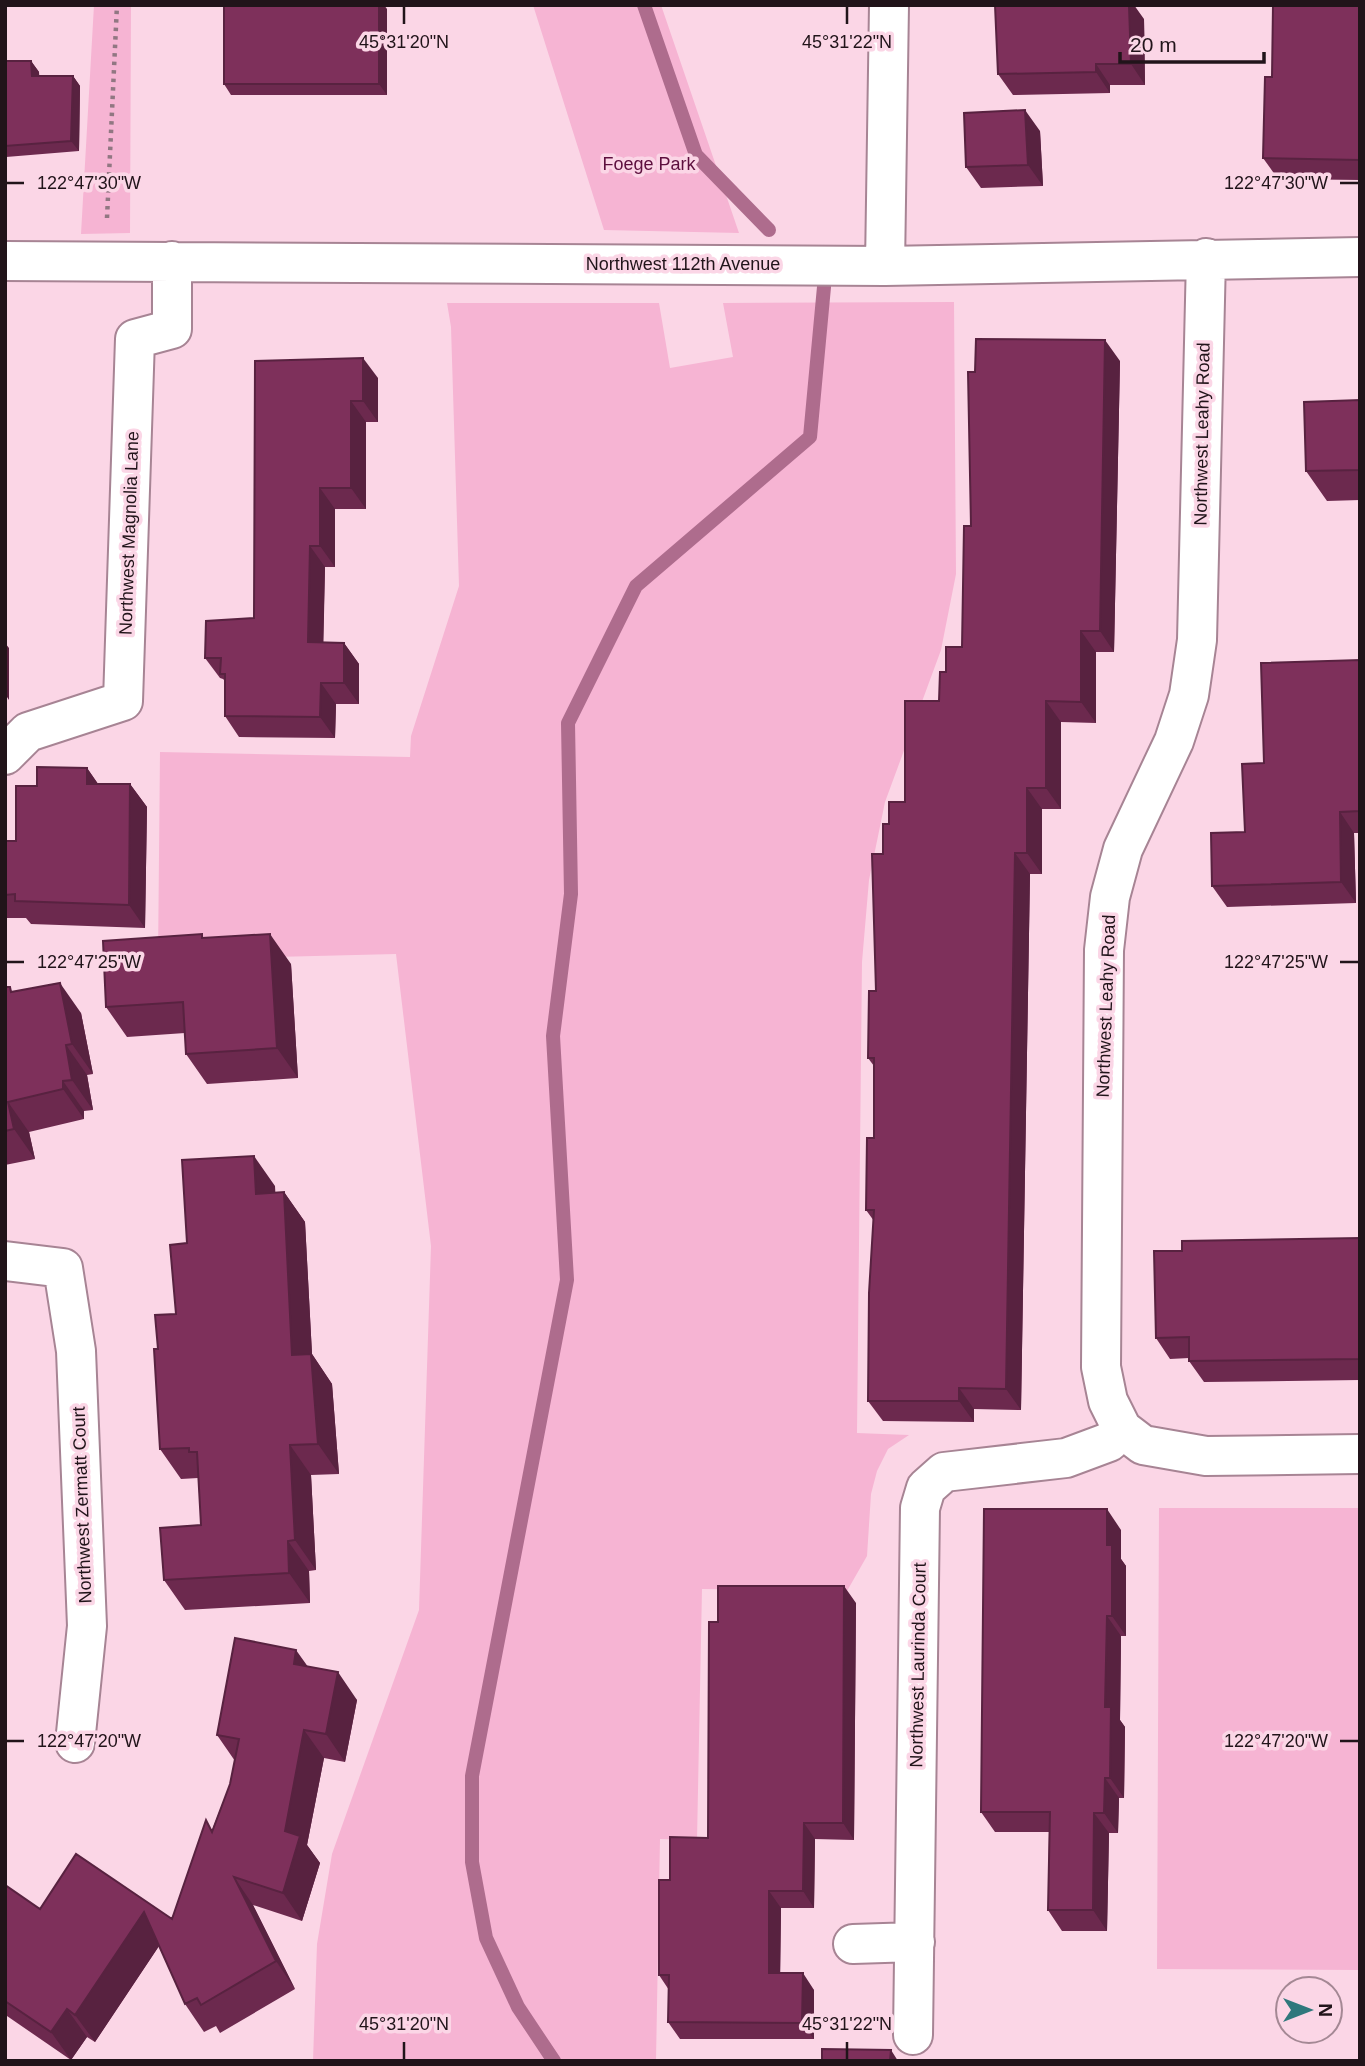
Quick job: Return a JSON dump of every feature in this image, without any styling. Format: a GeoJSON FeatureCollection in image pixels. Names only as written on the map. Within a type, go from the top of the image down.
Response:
{"type":"FeatureCollection","features":[{"type":"Feature","properties":{"kind":"street"},"geometry":{"type":"LineString","coordinates":[[885,266],[889,5]]}},
{"type":"Feature","properties":{"kind":"street","name":"Northwest 112th Avenue"},"geometry":{"type":"LineString","coordinates":[[5,261],[885,266],[1360,257]]}},
{"type":"Feature","properties":{"kind":"street","name":"Northwest Leahy Road"},"geometry":{"type":"LineString","coordinates":[[1116,1435],[1101,1367],[1104,950],[1110,897],[1123,849],[1174,741],[1189,695],[1197,640],[1206,258]]}},
{"type":"Feature","properties":{"kind":"street","name":"Northwest Magnolia Lane"},"geometry":{"type":"LineString","coordinates":[[5,755],[28,732],[124,701],[135,339],[172,329],[172,261]]}},
{"type":"Feature","properties":{"kind":"street","name":"Northwest Zermatt Court"},"geometry":{"type":"LineString","coordinates":[[5,1261],[63,1268],[76,1351],[87,1626],[75,1743]]}},
{"type":"Feature","properties":{"kind":"street"},"geometry":{"type":"LineString","coordinates":[[1116,1435],[1143,1445],[1194,1455],[1360,1454]]}},
{"type":"Feature","properties":{"kind":"street","name":"Northwest Laurinda Court"},"geometry":{"type":"LineString","coordinates":[[913,2035],[920,1508],[926,1488],[944,1472],[1036,1464],[1066,1458],[1116,1435]]}},
{"type":"Feature","properties":{"kind":"street"},"geometry":{"type":"LineString","coordinates":[[853,1944],[915,1942]]}},
{"type":"Feature","properties":{"kind":"path"},"geometry":{"type":"LineString","coordinates":[[107,261],[117,5]]}},
{"type":"Feature","properties":{"kind":"green space"},"geometry":{"type":"Polygon","coordinates":[[[94,5],[131,5],[130,233],[81,234],[94,5]]]}},
{"type":"Feature","properties":{"kind":"green space","name":"Foege Park"},"geometry":{"type":"Polygon","coordinates":[[[533,5],[661,5],[739,233],[604,230],[533,5]]]}},
{"type":"Feature","properties":{"kind":"green space"},"geometry":{"type":"Polygon","coordinates":[[[954,302],[956,574],[941,650],[885,802],[869,880],[862,962],[857,1433],[909,1435],[888,1449],[877,1471],[871,1494],[867,1556],[847,1591],[702,1589],[697,1840],[660,1839],[656,2061],[313,2061],[317,1944],[332,1854],[419,1610],[431,1246],[396,954],[158,960],[160,752],[410,757],[411,736],[459,586],[451,327],[447,303],[659,303],[670,368],[733,357],[723,303],[954,302]]]}},
{"type":"Feature","properties":{"kind":"green space"},"geometry":{"type":"Polygon","coordinates":[[[1159,1508],[1360,1508],[1360,1970],[1157,1969],[1159,1508]]]}},
{"type":"Feature","properties":{"kind":"building"},"geometry":{"type":"Polygon","coordinates":[[[224,5],[379,5],[379,84],[224,84],[224,5]]]}},
{"type":"Feature","properties":{"kind":"building"},"geometry":{"type":"Polygon","coordinates":[[[995,5],[1129,5],[1131,64],[1096,64],[1096,72],[998,74],[995,5]]]}},
{"type":"Feature","properties":{"kind":"building"},"geometry":{"type":"Polygon","coordinates":[[[1273,5],[1360,5],[1360,160],[1263,158],[1265,77],[1272,77],[1273,5]]]}},
{"type":"Feature","properties":{"kind":"building"},"geometry":{"type":"Polygon","coordinates":[[[5,61],[31,61],[32,76],[73,76],[71,141],[5,146],[5,61]]]}},
{"type":"Feature","properties":{"kind":"building"},"geometry":{"type":"Polygon","coordinates":[[[1025,110],[1028,165],[966,167],[964,113],[1025,110]]]}},
{"type":"Feature","properties":{"kind":"building"},"geometry":{"type":"Polygon","coordinates":[[[976,339],[1105,340],[1100,631],[1081,631],[1081,702],[1046,701],[1046,788],[1027,788],[1027,853],[1015,853],[1006,1389],[959,1388],[959,1401],[868,1401],[869,1293],[874,1210],[866,1210],[867,1138],[874,1138],[874,1058],[868,1058],[869,991],[876,991],[872,854],[883,854],[883,824],[889,824],[889,802],[905,802],[905,701],[939,701],[940,672],[946,672],[946,647],[962,647],[964,526],[971,526],[968,372],[975,372],[976,339]]]}},
{"type":"Feature","properties":{"kind":"building"},"geometry":{"type":"Polygon","coordinates":[[[363,358],[363,401],[351,401],[351,488],[320,488],[320,546],[310,546],[308,642],[344,643],[344,683],[321,683],[320,717],[225,716],[225,674],[220,674],[221,658],[205,658],[206,621],[254,618],[255,361],[363,358]]]}},
{"type":"Feature","properties":{"kind":"building"},"geometry":{"type":"Polygon","coordinates":[[[1360,400],[1360,470],[1306,471],[1304,402],[1360,400]]]}},
{"type":"Feature","properties":{"kind":"building"},"geometry":{"type":"Polygon","coordinates":[[[1360,660],[1360,811],[1340,812],[1341,882],[1212,886],[1211,833],[1245,832],[1242,764],[1264,763],[1261,663],[1360,660]]]}},
{"type":"Feature","properties":{"kind":"building"},"geometry":{"type":"Polygon","coordinates":[[[37,767],[87,768],[87,784],[130,784],[129,905],[15,901],[15,894],[5,895],[5,841],[16,841],[16,786],[37,786],[37,767]]]}},
{"type":"Feature","properties":{"kind":"building"},"geometry":{"type":"Polygon","coordinates":[[[202,934],[202,938],[270,934],[277,1048],[186,1054],[183,1002],[106,1007],[103,941],[202,934]]]}},
{"type":"Feature","properties":{"kind":"building"},"geometry":{"type":"Polygon","coordinates":[[[60,983],[72,1044],[66,1045],[72,1080],[63,1081],[63,1089],[8,1102],[14,1129],[5,1131],[5,987],[10,987],[11,992],[60,983]]]}},
{"type":"Feature","properties":{"kind":"building"},"geometry":{"type":"Polygon","coordinates":[[[254,1156],[256,1194],[284,1192],[292,1355],[311,1354],[318,1444],[290,1445],[295,1540],[288,1541],[289,1573],[164,1580],[160,1528],[201,1525],[197,1452],[189,1452],[189,1448],[160,1449],[154,1349],[158,1349],[155,1315],[176,1314],[170,1245],[187,1243],[182,1160],[254,1156]]]}},
{"type":"Feature","properties":{"kind":"building"},"geometry":{"type":"Polygon","coordinates":[[[1360,1238],[1360,1359],[1189,1361],[1189,1337],[1156,1338],[1154,1251],[1182,1251],[1182,1241],[1360,1238]]]}},
{"type":"Feature","properties":{"kind":"building"},"geometry":{"type":"Polygon","coordinates":[[[984,1509],[1107,1509],[1107,1545],[1112,1545],[1112,1616],[1107,1616],[1105,1707],[1111,1707],[1110,1778],[1105,1778],[1104,1813],[1094,1813],[1093,1910],[1048,1910],[1050,1812],[981,1812],[984,1509]]]}},
{"type":"Feature","properties":{"kind":"building"},"geometry":{"type":"Polygon","coordinates":[[[718,1586],[844,1586],[843,1823],[804,1823],[803,1891],[769,1891],[769,1973],[803,1973],[802,2023],[668,2022],[669,1975],[659,1975],[659,1880],[670,1880],[670,1837],[708,1838],[709,1622],[718,1622],[718,1586]]]}},
{"type":"Feature","properties":{"kind":"building"},"geometry":{"type":"Polygon","coordinates":[[[235,1638],[296,1650],[294,1664],[338,1672],[326,1734],[304,1730],[285,1831],[300,1836],[283,1893],[234,1877],[276,1961],[201,2005],[197,1998],[185,2004],[144,1912],[75,2015],[67,2009],[51,2032],[5,2001],[5,1885],[40,1909],[76,1854],[172,1919],[206,1820],[212,1832],[230,1784],[239,1739],[217,1735],[235,1638]]]}},
{"type":"Feature","properties":{"kind":"building"},"geometry":{"type":"Polygon","coordinates":[[[822,2049],[891,2050],[890,2061],[822,2061],[822,2049]]]}},
{"type":"Feature","properties":{"kind":"waterway"},"geometry":{"type":"LineString","coordinates":[[644,5],[696,155],[769,230]]}},
{"type":"Feature","properties":{"kind":"waterway"},"geometry":{"type":"LineString","coordinates":[[554,2061],[518,2007],[486,1938],[472,1862],[472,1776],[567,1280],[553,1036],[571,894],[568,723],[636,586],[810,437],[824,287]]}}]}
